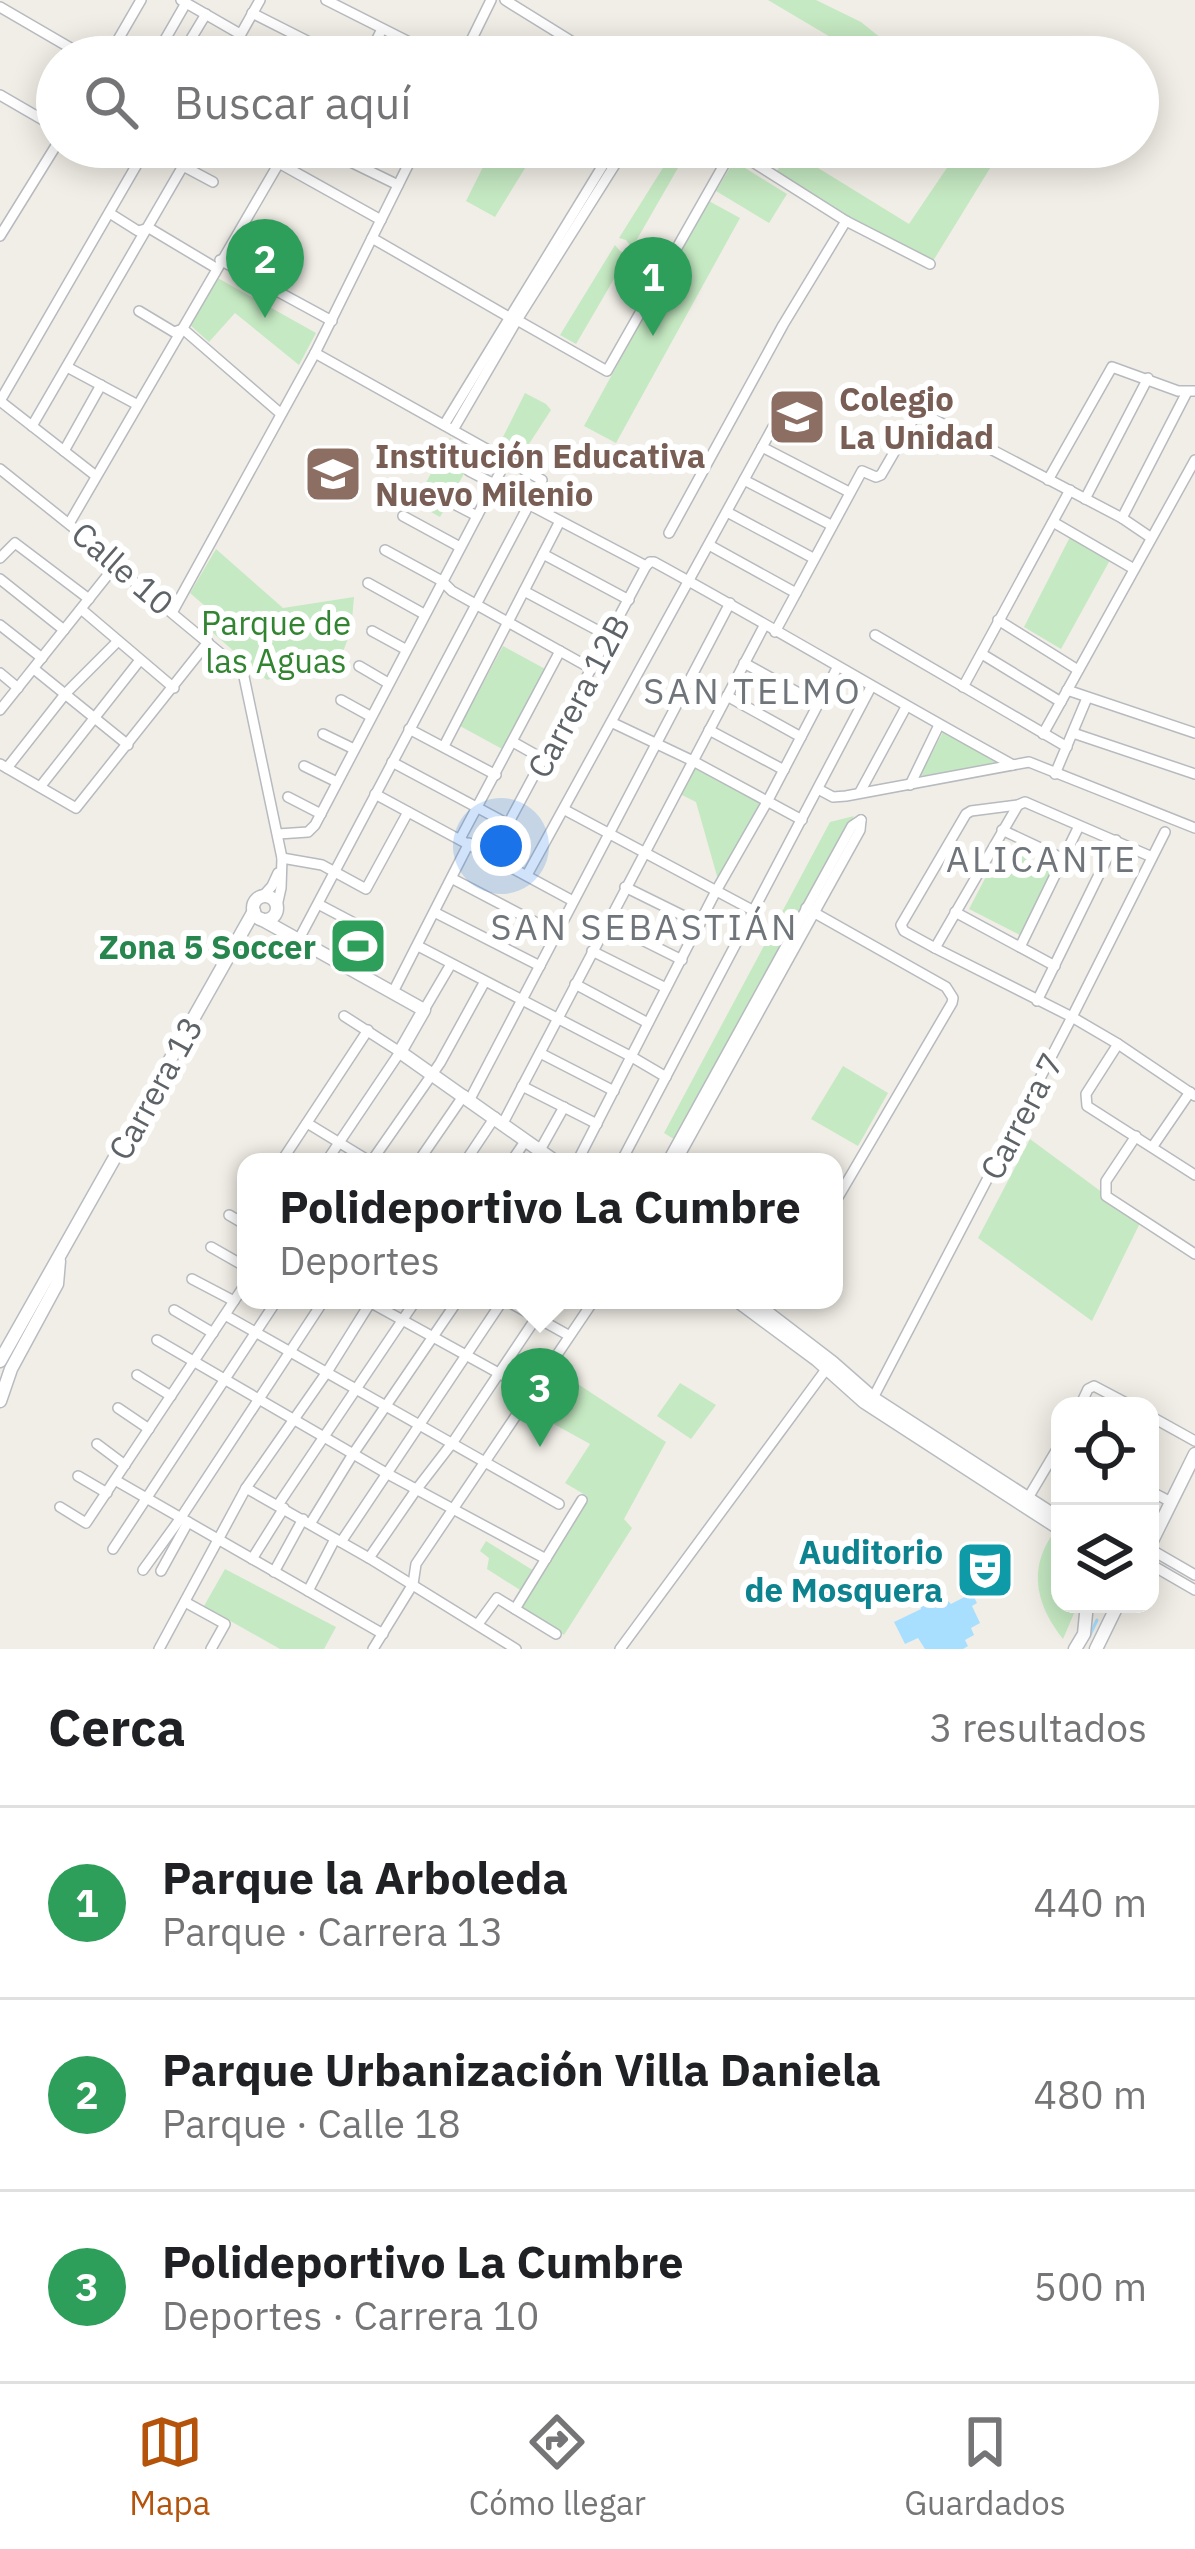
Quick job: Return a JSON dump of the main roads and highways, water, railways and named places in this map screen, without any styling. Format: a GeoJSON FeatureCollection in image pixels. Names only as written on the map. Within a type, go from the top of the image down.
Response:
{"type":"FeatureCollection","features":[{"type":"Feature","properties":{"kind":"water"},"geometry":{"type":"Polygon","coordinates":[[[930,1593],[933,1598],[941,1594],[951,1604],[972,1593],[980,1623],[971,1628],[974,1635],[965,1640],[968,1646],[925,1649],[918,1638],[905,1644],[894,1622],[921,1609],[917,1600],[930,1593]]]}},
{"type":"Feature","properties":{"kind":"waterway"},"geometry":{"type":"LineString","coordinates":[[1089,1637],[1097,1620]]}},
{"type":"Feature","properties":{"kind":"place","name":"Parque Urbanización Villa Daniela"},"geometry":{"type":"Point","coordinates":[265,318]}},
{"type":"Feature","properties":{"kind":"place","name":"Parque la Arboleda"},"geometry":{"type":"Point","coordinates":[653,336]}},
{"type":"Feature","properties":{"kind":"place","name":"Colegio La Unidad"},"geometry":{"type":"Point","coordinates":[797,417]}},
{"type":"Feature","properties":{"kind":"place","name":"Institución Educativa Nuevo Milenio"},"geometry":{"type":"Point","coordinates":[333,474]}},
{"type":"Feature","properties":{"kind":"place","name":"Zona 5 Soccer"},"geometry":{"type":"Point","coordinates":[358,946]}},
{"type":"Feature","properties":{"kind":"place","name":"Polideportivo La Cumbre"},"geometry":{"type":"Point","coordinates":[540,1447]}},
{"type":"Feature","properties":{"kind":"place","name":"Auditorio de Mosquera"},"geometry":{"type":"Point","coordinates":[985,1570]}},
{"type":"Feature","properties":{"kind":"district","name":"SAN TELMO"},"geometry":{"type":"Point","coordinates":[753,690]}},
{"type":"Feature","properties":{"kind":"district","name":"ALICANTE"},"geometry":{"type":"Point","coordinates":[1042,858]}},
{"type":"Feature","properties":{"kind":"district","name":"SAN SEBASTIÁN"},"geometry":{"type":"Point","coordinates":[645,926]}},
{"type":"Feature","properties":{"kind":"park label","name":"Parque de las Aguas"},"geometry":{"type":"Point","coordinates":[276,641]}}]}
